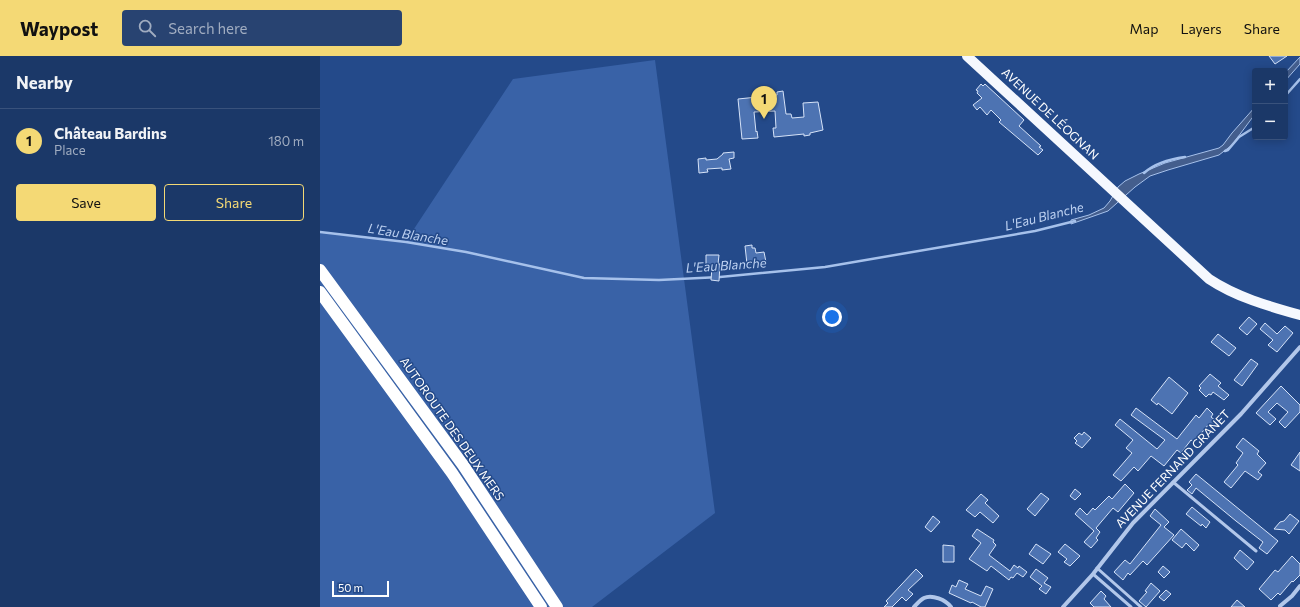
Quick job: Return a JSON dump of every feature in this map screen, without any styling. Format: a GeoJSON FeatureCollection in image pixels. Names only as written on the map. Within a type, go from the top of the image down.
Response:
{"type":"FeatureCollection","features":[{"type":"Feature","properties":{"kind":"highway","name":"AUTOROUTE DES DEUX MERS"},"geometry":{"type":"LineString","coordinates":[[320,270],[463,465],[557,607]]}},
{"type":"Feature","properties":{"kind":"highway"},"geometry":{"type":"LineString","coordinates":[[320,292],[452,473],[540,607]]}},
{"type":"Feature","properties":{"kind":"main road","name":"AVENUE DE LÉOGNAN"},"geometry":{"type":"LineString","coordinates":[[967,56],[1208,279],[1243,297],[1300,315]]}},
{"type":"Feature","properties":{"kind":"street","name":"AVENUE FERNAND GRANET"},"geometry":{"type":"LineString","coordinates":[[1063,607],[1098,568],[1133,522],[1241,414],[1300,347]]}},
{"type":"Feature","properties":{"kind":"street"},"geometry":{"type":"LineString","coordinates":[[1280,606],[1292,596],[1300,586]]}},
{"type":"Feature","properties":{"kind":"street"},"geometry":{"type":"LineString","coordinates":[[914,607],[925,597],[932,596],[945,602],[951,607]]}},
{"type":"Feature","properties":{"kind":"lane"},"geometry":{"type":"LineString","coordinates":[[1173,482],[1256,551]]}},
{"type":"Feature","properties":{"kind":"lane"},"geometry":{"type":"LineString","coordinates":[[1098,568],[1141,607]]}},
{"type":"Feature","properties":{"kind":"lane"},"geometry":{"type":"LineString","coordinates":[[1093,574],[1131,607]]}},
{"type":"Feature","properties":{"kind":"shaded area"},"geometry":{"type":"Polygon","coordinates":[[[1300,57],[1300,64],[1288,78],[1288,70],[1300,57]]]}},
{"type":"Feature","properties":{"kind":"shaded area"},"geometry":{"type":"Polygon","coordinates":[[[655,60],[715,513],[592,607],[320,607],[320,232],[406,241],[513,79],[655,60]]]}},
{"type":"Feature","properties":{"kind":"shaded area"},"geometry":{"type":"Polygon","coordinates":[[[1252,110],[1252,118],[1232,145],[1219,155],[1150,176],[1108,211],[1071,224],[1071,220],[1089,215],[1104,208],[1118,187],[1125,181],[1165,163],[1219,148],[1252,110]]]}},
{"type":"Feature","properties":{"kind":"building"},"geometry":{"type":"Polygon","coordinates":[[[1269,56],[1287,56],[1275,64],[1269,56]]]}},
{"type":"Feature","properties":{"kind":"building"},"geometry":{"type":"Polygon","coordinates":[[[981,84],[983,86],[985,84],[1024,120],[1019,126],[1041,146],[1039,147],[1043,150],[1038,155],[999,122],[1001,120],[991,110],[987,115],[980,107],[977,110],[973,105],[982,98],[976,90],[981,84]]]}},
{"type":"Feature","properties":{"kind":"building"},"geometry":{"type":"Polygon","coordinates":[[[783,91],[786,114],[791,114],[792,118],[804,117],[803,103],[818,102],[823,130],[804,136],[804,134],[774,137],[773,128],[776,128],[775,111],[754,112],[758,138],[742,139],[738,99],[777,95],[777,92],[783,91]]]}},
{"type":"Feature","properties":{"kind":"building"},"geometry":{"type":"Polygon","coordinates":[[[734,152],[734,158],[729,159],[731,169],[707,169],[708,172],[699,173],[698,159],[717,159],[723,153],[734,152]]]}},
{"type":"Feature","properties":{"kind":"building"},"geometry":{"type":"Polygon","coordinates":[[[752,245],[752,248],[755,248],[756,253],[764,252],[766,262],[747,264],[745,246],[752,245]]]}},
{"type":"Feature","properties":{"kind":"building"},"geometry":{"type":"Polygon","coordinates":[[[706,255],[719,255],[719,281],[711,280],[712,267],[706,266],[706,255]]]}},
{"type":"Feature","properties":{"kind":"building"},"geometry":{"type":"Polygon","coordinates":[[[1249,317],[1257,324],[1247,335],[1239,328],[1249,317]]]}},
{"type":"Feature","properties":{"kind":"building"},"geometry":{"type":"Polygon","coordinates":[[[1265,323],[1277,334],[1285,326],[1293,333],[1277,352],[1268,345],[1273,340],[1260,329],[1265,323]]]}},
{"type":"Feature","properties":{"kind":"building"},"geometry":{"type":"Polygon","coordinates":[[[1218,334],[1236,348],[1229,356],[1211,342],[1218,334]]]}},
{"type":"Feature","properties":{"kind":"building"},"geometry":{"type":"Polygon","coordinates":[[[1251,359],[1258,364],[1242,386],[1234,380],[1251,359]]]}},
{"type":"Feature","properties":{"kind":"building"},"geometry":{"type":"Polygon","coordinates":[[[1210,374],[1221,383],[1218,386],[1229,395],[1224,400],[1213,392],[1211,395],[1209,394],[1206,397],[1199,390],[1201,388],[1199,386],[1210,374]]]}},
{"type":"Feature","properties":{"kind":"building"},"geometry":{"type":"Polygon","coordinates":[[[1169,377],[1188,393],[1172,414],[1158,403],[1157,405],[1151,400],[1169,377]]]}},
{"type":"Feature","properties":{"kind":"building"},"geometry":{"type":"Polygon","coordinates":[[[1281,386],[1300,405],[1300,412],[1285,428],[1279,422],[1288,412],[1277,403],[1268,412],[1276,419],[1270,425],[1256,413],[1281,386]]]}},
{"type":"Feature","properties":{"kind":"building"},"geometry":{"type":"Polygon","coordinates":[[[1136,408],[1177,439],[1196,415],[1199,418],[1207,408],[1213,414],[1211,417],[1216,421],[1212,427],[1209,424],[1194,442],[1191,440],[1181,453],[1177,450],[1164,466],[1151,456],[1138,471],[1134,467],[1121,481],[1113,475],[1132,453],[1126,448],[1133,440],[1115,425],[1120,419],[1157,449],[1165,440],[1131,415],[1136,408]]]}},
{"type":"Feature","properties":{"kind":"building"},"geometry":{"type":"Polygon","coordinates":[[[1084,432],[1091,438],[1082,448],[1075,443],[1077,441],[1074,438],[1079,433],[1082,435],[1084,432]]]}},
{"type":"Feature","properties":{"kind":"building"},"geometry":{"type":"Polygon","coordinates":[[[1243,438],[1259,451],[1257,454],[1266,463],[1258,472],[1262,475],[1258,480],[1245,471],[1231,488],[1224,482],[1238,465],[1236,463],[1243,453],[1236,447],[1243,438]]]}},
{"type":"Feature","properties":{"kind":"building"},"geometry":{"type":"Polygon","coordinates":[[[1300,452],[1300,471],[1291,465],[1300,452]]]}},
{"type":"Feature","properties":{"kind":"building"},"geometry":{"type":"Polygon","coordinates":[[[1196,474],[1278,541],[1267,554],[1259,548],[1263,542],[1196,488],[1192,494],[1187,490],[1192,485],[1189,482],[1196,474]]]}},
{"type":"Feature","properties":{"kind":"building"},"geometry":{"type":"Polygon","coordinates":[[[1125,484],[1134,493],[1118,512],[1113,508],[1096,528],[1100,532],[1096,538],[1098,540],[1091,548],[1084,542],[1094,531],[1075,514],[1080,508],[1087,515],[1093,508],[1095,510],[1109,496],[1112,499],[1125,484]]]}},
{"type":"Feature","properties":{"kind":"building"},"geometry":{"type":"Polygon","coordinates":[[[1075,489],[1081,494],[1075,500],[1070,496],[1075,489]]]}},
{"type":"Feature","properties":{"kind":"building"},"geometry":{"type":"Polygon","coordinates":[[[1041,493],[1049,499],[1035,516],[1027,509],[1041,493]]]}},
{"type":"Feature","properties":{"kind":"building"},"geometry":{"type":"Polygon","coordinates":[[[981,494],[988,500],[985,503],[999,516],[993,523],[980,512],[975,517],[966,510],[981,494]]]}},
{"type":"Feature","properties":{"kind":"building"},"geometry":{"type":"Polygon","coordinates":[[[1192,507],[1210,522],[1206,528],[1202,524],[1201,526],[1186,514],[1192,507]]]}},
{"type":"Feature","properties":{"kind":"building"},"geometry":{"type":"Polygon","coordinates":[[[1155,509],[1169,522],[1164,527],[1174,535],[1147,565],[1143,561],[1130,575],[1128,573],[1123,580],[1114,572],[1125,560],[1130,564],[1161,525],[1150,516],[1155,509]]]}},
{"type":"Feature","properties":{"kind":"building"},"geometry":{"type":"Polygon","coordinates":[[[1290,514],[1299,521],[1289,534],[1285,530],[1274,529],[1280,522],[1284,521],[1290,514]]]}},
{"type":"Feature","properties":{"kind":"building"},"geometry":{"type":"Polygon","coordinates":[[[933,516],[940,522],[931,532],[925,527],[933,516]]]}},
{"type":"Feature","properties":{"kind":"building"},"geometry":{"type":"Polygon","coordinates":[[[977,529],[994,540],[993,542],[996,545],[989,555],[1010,571],[1014,565],[1018,568],[1019,566],[1027,572],[1023,577],[1017,573],[1009,580],[991,566],[987,571],[969,559],[981,543],[972,536],[977,529]]]}},
{"type":"Feature","properties":{"kind":"building"},"geometry":{"type":"Polygon","coordinates":[[[1181,529],[1199,545],[1194,551],[1186,543],[1182,548],[1172,540],[1181,529]]]}},
{"type":"Feature","properties":{"kind":"building"},"geometry":{"type":"Polygon","coordinates":[[[1036,544],[1051,554],[1043,564],[1029,554],[1036,544]]]}},
{"type":"Feature","properties":{"kind":"building"},"geometry":{"type":"Polygon","coordinates":[[[1065,544],[1080,556],[1070,566],[1064,562],[1067,559],[1058,552],[1065,544]]]}},
{"type":"Feature","properties":{"kind":"building"},"geometry":{"type":"Polygon","coordinates":[[[943,545],[954,546],[954,562],[943,562],[943,545]]]}},
{"type":"Feature","properties":{"kind":"building"},"geometry":{"type":"Polygon","coordinates":[[[1240,550],[1254,562],[1247,570],[1234,558],[1240,550]]]}},
{"type":"Feature","properties":{"kind":"building"},"geometry":{"type":"Polygon","coordinates":[[[1292,556],[1300,564],[1300,575],[1293,582],[1292,581],[1280,595],[1278,593],[1271,600],[1259,589],[1275,570],[1278,572],[1292,556]]]}},
{"type":"Feature","properties":{"kind":"building"},"geometry":{"type":"Polygon","coordinates":[[[1163,566],[1170,572],[1164,578],[1158,572],[1163,566]]]}},
{"type":"Feature","properties":{"kind":"building"},"geometry":{"type":"Polygon","coordinates":[[[916,569],[923,576],[908,590],[913,594],[906,601],[902,597],[892,607],[884,607],[888,603],[886,601],[916,569]]]}},
{"type":"Feature","properties":{"kind":"building"},"geometry":{"type":"Polygon","coordinates":[[[1036,569],[1048,578],[1044,583],[1051,587],[1046,594],[1039,589],[1042,586],[1030,577],[1036,569]]]}},
{"type":"Feature","properties":{"kind":"building"},"geometry":{"type":"Polygon","coordinates":[[[959,580],[968,584],[965,589],[981,596],[986,586],[993,589],[985,607],[981,607],[949,593],[952,585],[956,587],[959,580]]]}},
{"type":"Feature","properties":{"kind":"building"},"geometry":{"type":"Polygon","coordinates":[[[1151,583],[1160,591],[1146,607],[1139,601],[1147,592],[1145,591],[1151,583]]]}},
{"type":"Feature","properties":{"kind":"building"},"geometry":{"type":"Polygon","coordinates":[[[1166,590],[1171,594],[1164,601],[1159,597],[1166,590]]]}},
{"type":"Feature","properties":{"kind":"building"},"geometry":{"type":"Polygon","coordinates":[[[1101,591],[1106,596],[1104,599],[1111,607],[1094,607],[1090,603],[1101,591]]]}},
{"type":"Feature","properties":{"kind":"building"},"geometry":{"type":"Polygon","coordinates":[[[1237,600],[1245,607],[1231,607],[1237,600]]]}},
{"type":"Feature","properties":{"kind":"waterway","name":"L'Eau Blanche"},"geometry":{"type":"LineString","coordinates":[[1288,93],[1300,79]]}},
{"type":"Feature","properties":{"kind":"waterway","name":"L'Eau Blanche"},"geometry":{"type":"LineString","coordinates":[[1225,151],[1228,150],[1239,137],[1252,129]]}},
{"type":"Feature","properties":{"kind":"waterway","name":"L'Eau Blanche"},"geometry":{"type":"LineString","coordinates":[[1144,173],[1163,162],[1185,157]]}},
{"type":"Feature","properties":{"kind":"waterway","name":"L'Eau Blanche"},"geometry":{"type":"LineString","coordinates":[[320,232],[406,242],[466,252],[584,278],[659,280],[720,277],[825,267],[1035,231],[1075,221]]}},
{"type":"Feature","properties":{"kind":"place","name":"Château Bardins"},"geometry":{"type":"Point","coordinates":[764,119]}}]}
